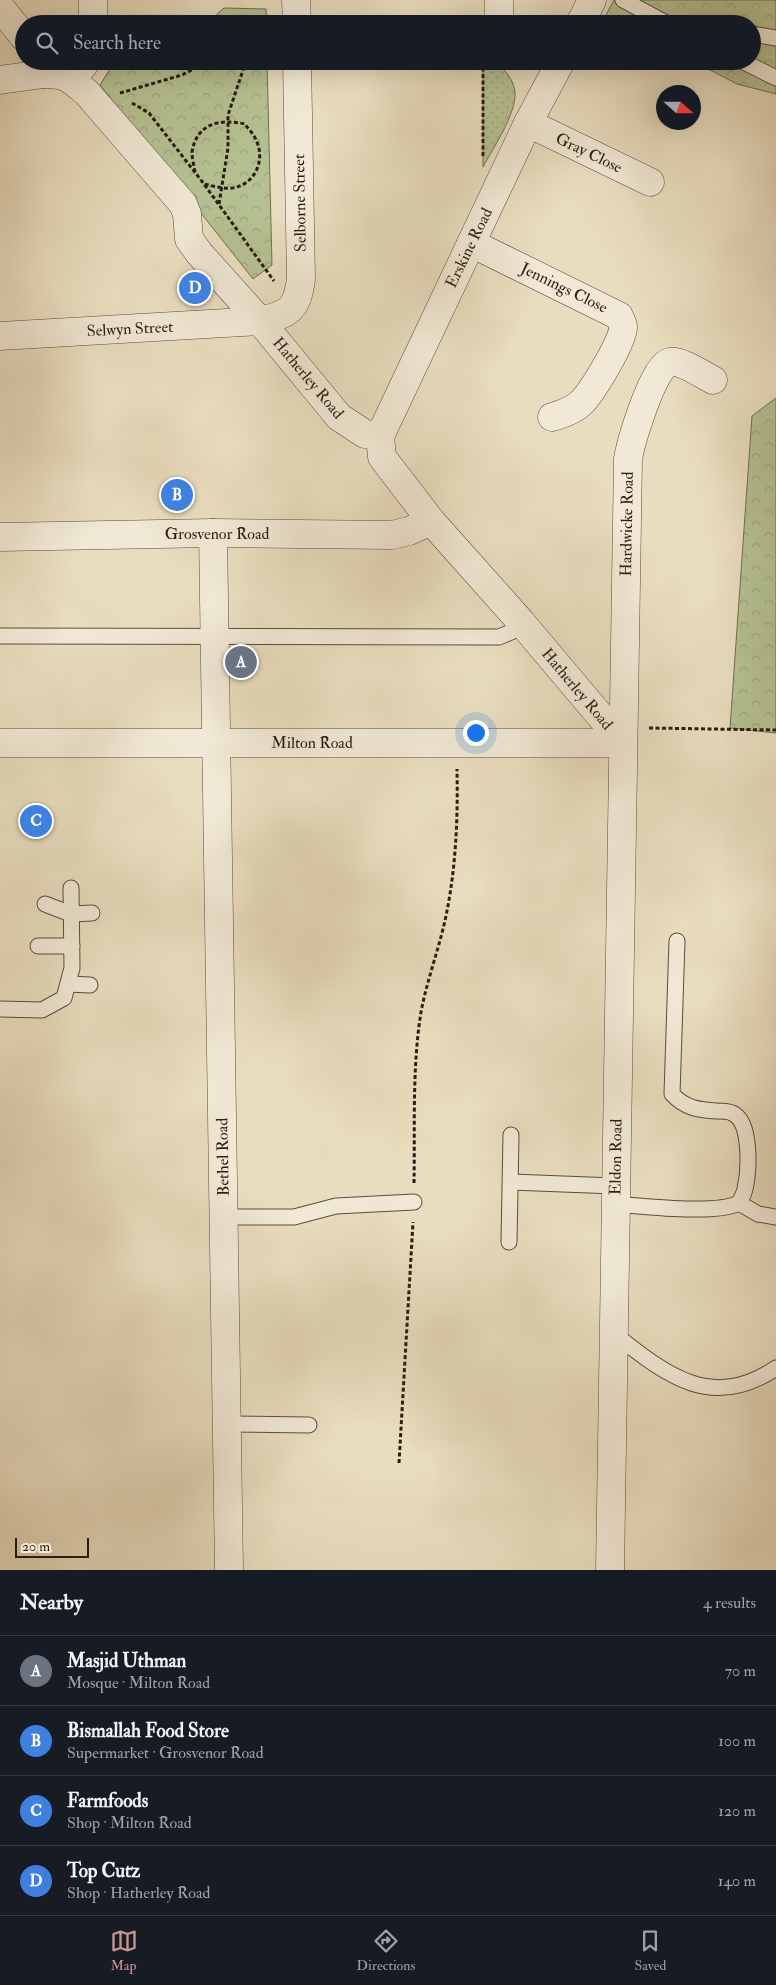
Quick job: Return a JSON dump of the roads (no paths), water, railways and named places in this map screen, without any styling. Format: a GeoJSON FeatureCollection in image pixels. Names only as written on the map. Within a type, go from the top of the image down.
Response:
{"type":"FeatureCollection","features":[{"type":"Feature","properties":{"kind":"street"},"geometry":{"type":"LineString","coordinates":[[93,0],[93,15]]}},
{"type":"Feature","properties":{"kind":"street"},"geometry":{"type":"LineString","coordinates":[[296,0],[297,15]]}},
{"type":"Feature","properties":{"kind":"street"},"geometry":{"type":"LineString","coordinates":[[499,0],[499,15]]}},
{"type":"Feature","properties":{"kind":"street"},"geometry":{"type":"LineString","coordinates":[[584,15],[592,0]]}},
{"type":"Feature","properties":{"kind":"street"},"geometry":{"type":"LineString","coordinates":[[0,7],[15,26]]}},
{"type":"Feature","properties":{"kind":"street","name":"Hatherley Road"},"geometry":{"type":"LineString","coordinates":[[0,80],[33,70]]}},
{"type":"Feature","properties":{"kind":"street","name":"Hatherley Road"},"geometry":{"type":"LineString","coordinates":[[47,70],[61,74],[78,70],[87,93],[183,204],[187,214],[189,239],[199,253],[260,321],[339,417],[365,434],[380,436],[382,456],[431,521],[623,736]]}},
{"type":"Feature","properties":{"kind":"street","name":"Selborne Street"},"geometry":{"type":"LineString","coordinates":[[260,321],[287,313],[299,294],[301,279],[297,70]]}},
{"type":"Feature","properties":{"kind":"street","name":"Erskine Road"},"geometry":{"type":"LineString","coordinates":[[380,436],[528,123],[550,70]]}},
{"type":"Feature","properties":{"kind":"street","name":"Gray Close"},"geometry":{"type":"LineString","coordinates":[[528,123],[650,182]]}},
{"type":"Feature","properties":{"kind":"street","name":"Jennings Close"},"geometry":{"type":"LineString","coordinates":[[471,243],[619,316],[623,326],[622,338],[582,402],[566,413],[552,417]]}},
{"type":"Feature","properties":{"kind":"street","name":"Selwyn Street"},"geometry":{"type":"LineString","coordinates":[[0,336],[260,321]]}},
{"type":"Feature","properties":{"kind":"street","name":"Hardwicke Road"},"geometry":{"type":"LineString","coordinates":[[623,736],[628,459],[631,442],[655,378],[662,367],[670,362],[679,362],[712,380]]}},
{"type":"Feature","properties":{"kind":"street","name":"Grosvenor Road"},"geometry":{"type":"LineString","coordinates":[[0,537],[213,533],[392,535],[409,531],[431,521]]}},
{"type":"Feature","properties":{"kind":"street","name":"Bethel Road"},"geometry":{"type":"LineString","coordinates":[[213,533],[229,1570]]}},
{"type":"Feature","properties":{"kind":"street","name":"Milton Road"},"geometry":{"type":"LineString","coordinates":[[0,743],[457,743],[623,736]]}},
{"type":"Feature","properties":{"kind":"street","name":"Eldon Road"},"geometry":{"type":"LineString","coordinates":[[610,1570],[623,736]]}},
{"type":"Feature","properties":{"kind":"lane"},"geometry":{"type":"LineString","coordinates":[[622,0],[651,15]]}},
{"type":"Feature","properties":{"kind":"lane"},"geometry":{"type":"LineString","coordinates":[[761,36],[776,38]]}},
{"type":"Feature","properties":{"kind":"lane"},"geometry":{"type":"LineString","coordinates":[[760,70],[776,78]]}},
{"type":"Feature","properties":{"kind":"lane"},"geometry":{"type":"LineString","coordinates":[[0,636],[499,637],[511,632],[521,622]]}},
{"type":"Feature","properties":{"kind":"lane"},"geometry":{"type":"LineString","coordinates":[[0,1009],[42,1010],[64,998],[72,968],[71,888]]}},
{"type":"Feature","properties":{"kind":"lane"},"geometry":{"type":"LineString","coordinates":[[45,904],[71,914],[92,913]]}},
{"type":"Feature","properties":{"kind":"lane"},"geometry":{"type":"LineString","coordinates":[[511,1182],[713,1209],[730,1208],[739,1203],[745,1190],[748,1160],[745,1128],[740,1119],[732,1113],[696,1110],[680,1103],[672,1094],[677,941]]}},
{"type":"Feature","properties":{"kind":"lane"},"geometry":{"type":"LineString","coordinates":[[38,946],[72,946]]}},
{"type":"Feature","properties":{"kind":"lane"},"geometry":{"type":"LineString","coordinates":[[68,984],[90,985]]}},
{"type":"Feature","properties":{"kind":"lane"},"geometry":{"type":"LineString","coordinates":[[509,1242],[511,1135]]}},
{"type":"Feature","properties":{"kind":"lane"},"geometry":{"type":"LineString","coordinates":[[224,1217],[294,1217],[336,1206],[414,1202]]}},
{"type":"Feature","properties":{"kind":"lane"},"geometry":{"type":"LineString","coordinates":[[739,1203],[758,1214],[776,1217]]}},
{"type":"Feature","properties":{"kind":"lane"},"geometry":{"type":"LineString","coordinates":[[613,1333],[653,1364],[683,1381],[706,1388],[737,1387],[759,1380],[776,1368]]}},
{"type":"Feature","properties":{"kind":"lane"},"geometry":{"type":"LineString","coordinates":[[227,1424],[309,1425]]}},
{"type":"Feature","properties":{"kind":"place","name":"Top Cutz"},"geometry":{"type":"Point","coordinates":[195,288]}},
{"type":"Feature","properties":{"kind":"place","name":"Bismallah Food Store"},"geometry":{"type":"Point","coordinates":[177,495]}},
{"type":"Feature","properties":{"kind":"place","name":"Masjid Uthman"},"geometry":{"type":"Point","coordinates":[241,662]}},
{"type":"Feature","properties":{"kind":"place","name":"Farmfoods"},"geometry":{"type":"Point","coordinates":[36,821]}}]}
